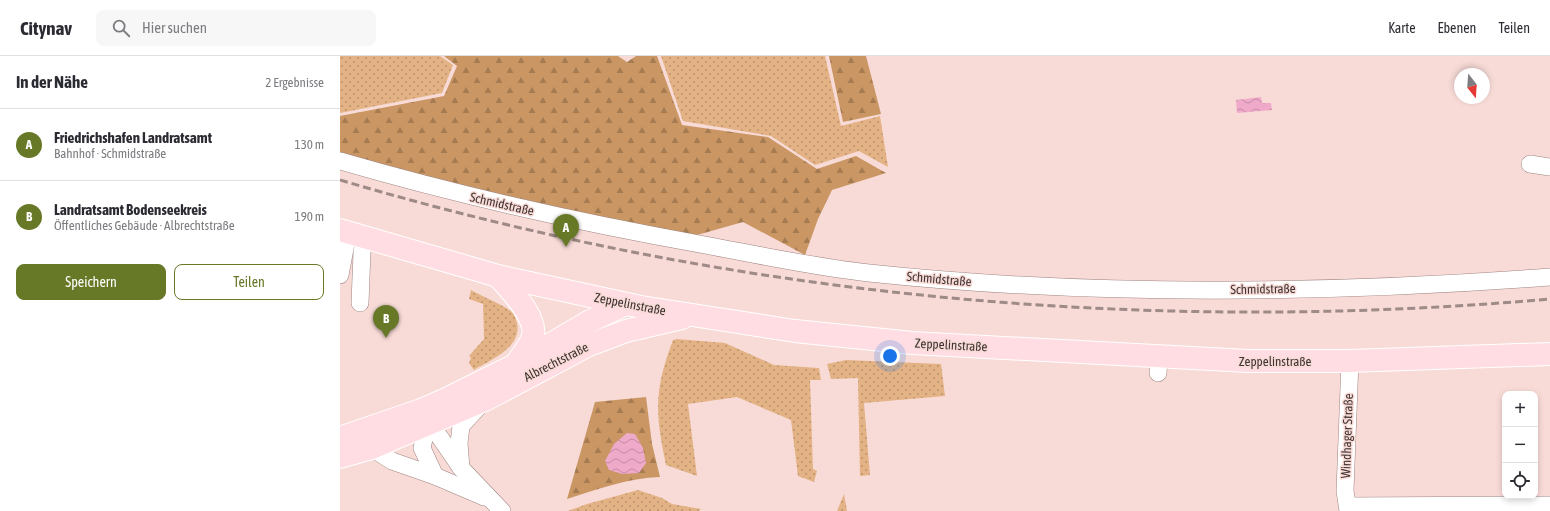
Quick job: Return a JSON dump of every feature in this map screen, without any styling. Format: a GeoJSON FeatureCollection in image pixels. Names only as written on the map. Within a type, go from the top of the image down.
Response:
{"type":"FeatureCollection","features":[{"type":"Feature","properties":{"kind":"main road","name":"Zeppelinstraße"},"geometry":{"type":"LineString","coordinates":[[351,234],[498,276],[626,304],[691,316],[795,331],[912,343],[1158,365],[1248,361],[1350,361],[1550,354]]}},
{"type":"Feature","properties":{"kind":"main road"},"geometry":{"type":"LineString","coordinates":[[498,276],[522,303],[531,320],[532,338],[515,365]]}},
{"type":"Feature","properties":{"kind":"main road","name":"Albrechtstraße"},"geometry":{"type":"LineString","coordinates":[[340,457],[372,448],[590,321],[626,304]]}},
{"type":"Feature","properties":{"kind":"main road","name":"Albrechtstraße"},"geometry":{"type":"LineString","coordinates":[[340,438],[424,418],[484,400],[588,345],[626,331],[691,316]]}},
{"type":"Feature","properties":{"kind":"street","name":"Schmidstraße"},"geometry":{"type":"LineString","coordinates":[[340,161],[448,191],[558,217],[773,258],[873,273],[1040,287],[1131,291],[1448,285],[1550,277]]}},
{"type":"Feature","properties":{"kind":"street"},"geometry":{"type":"LineString","coordinates":[[1530,164],[1550,167]]}},
{"type":"Feature","properties":{"kind":"street"},"geometry":{"type":"LineString","coordinates":[[340,275],[351,234]]}},
{"type":"Feature","properties":{"kind":"street"},"geometry":{"type":"LineString","coordinates":[[351,234],[362,252],[360,303]]}},
{"type":"Feature","properties":{"kind":"street","name":"Windhager Straße"},"geometry":{"type":"LineString","coordinates":[[1348,508],[1345,491],[1350,361]]}},
{"type":"Feature","properties":{"kind":"street"},"geometry":{"type":"LineString","coordinates":[[461,468],[459,443],[461,426],[484,400]]}},
{"type":"Feature","properties":{"kind":"street"},"geometry":{"type":"LineString","coordinates":[[424,418],[439,436],[461,468],[496,505]]}},
{"type":"Feature","properties":{"kind":"street"},"geometry":{"type":"LineString","coordinates":[[424,418],[422,448],[436,476]]}},
{"type":"Feature","properties":{"kind":"street"},"geometry":{"type":"LineString","coordinates":[[372,448],[392,461],[436,476],[496,505]]}},
{"type":"Feature","properties":{"kind":"street"},"geometry":{"type":"LineString","coordinates":[[1348,508],[1550,505]]}},
{"type":"Feature","properties":{"kind":"shaded area"},"geometry":{"type":"Polygon","coordinates":[[[340,56],[440,56],[453,65],[442,93],[340,113],[340,56]]]}},
{"type":"Feature","properties":{"kind":"shaded area"},"geometry":{"type":"Polygon","coordinates":[[[661,56],[825,56],[841,126],[880,116],[888,167],[859,151],[815,165],[771,136],[683,121],[661,56]]]}},
{"type":"Feature","properties":{"kind":"shaded area"},"geometry":{"type":"Polygon","coordinates":[[[471,290],[508,309],[514,315],[517,323],[515,339],[510,346],[496,357],[474,370],[469,363],[471,358],[469,356],[484,339],[483,304],[469,299],[471,290]]]}},
{"type":"Feature","properties":{"kind":"shaded area"},"geometry":{"type":"Polygon","coordinates":[[[677,339],[725,343],[774,365],[819,368],[821,380],[810,380],[813,469],[817,471],[814,482],[798,476],[791,420],[737,397],[688,404],[697,476],[666,465],[658,416],[658,402],[662,373],[673,340],[677,339]]]}},
{"type":"Feature","properties":{"kind":"shaded area"},"geometry":{"type":"Polygon","coordinates":[[[846,360],[941,364],[945,396],[864,403],[870,475],[860,476],[858,378],[831,379],[827,364],[846,360]]]}},
{"type":"Feature","properties":{"kind":"shaded area"},"geometry":{"type":"Polygon","coordinates":[[[638,490],[662,498],[672,504],[701,509],[699,511],[568,511],[587,504],[638,490]]]}},
{"type":"Feature","properties":{"kind":"shaded area"},"geometry":{"type":"Polygon","coordinates":[[[844,494],[847,511],[837,511],[844,494]]]}},
{"type":"Feature","properties":{"kind":"green space"},"geometry":{"type":"Polygon","coordinates":[[[444,56],[618,56],[627,62],[636,56],[657,56],[682,125],[768,137],[817,169],[856,156],[886,173],[832,190],[818,219],[805,255],[743,222],[690,237],[340,163],[340,116],[444,96],[457,66],[444,56]]]}},
{"type":"Feature","properties":{"kind":"green space"},"geometry":{"type":"Polygon","coordinates":[[[829,56],[866,56],[881,114],[843,122],[829,56]]]}},
{"type":"Feature","properties":{"kind":"green space"},"geometry":{"type":"Polygon","coordinates":[[[646,397],[652,444],[660,477],[636,479],[567,499],[595,402],[646,397]]]}},
{"type":"Feature","properties":{"kind":"water"},"geometry":{"type":"Polygon","coordinates":[[[1261,97],[1262,103],[1271,103],[1272,110],[1237,113],[1236,100],[1261,97]]]}},
{"type":"Feature","properties":{"kind":"water"},"geometry":{"type":"Polygon","coordinates":[[[627,433],[635,434],[643,448],[646,463],[639,473],[622,474],[609,470],[605,461],[614,444],[627,433]]]}},
{"type":"Feature","properties":{"kind":"railway"},"geometry":{"type":"LineString","coordinates":[[340,180],[488,220],[638,253],[788,279],[939,297],[1091,308],[1244,312],[1397,309],[1550,299]]}},
{"type":"Feature","properties":{"kind":"place","name":"Friedrichshafen Landratsamt"},"geometry":{"type":"Point","coordinates":[566,247]}},
{"type":"Feature","properties":{"kind":"place","name":"Landratsamt Bodenseekreis"},"geometry":{"type":"Point","coordinates":[386,338]}}]}
